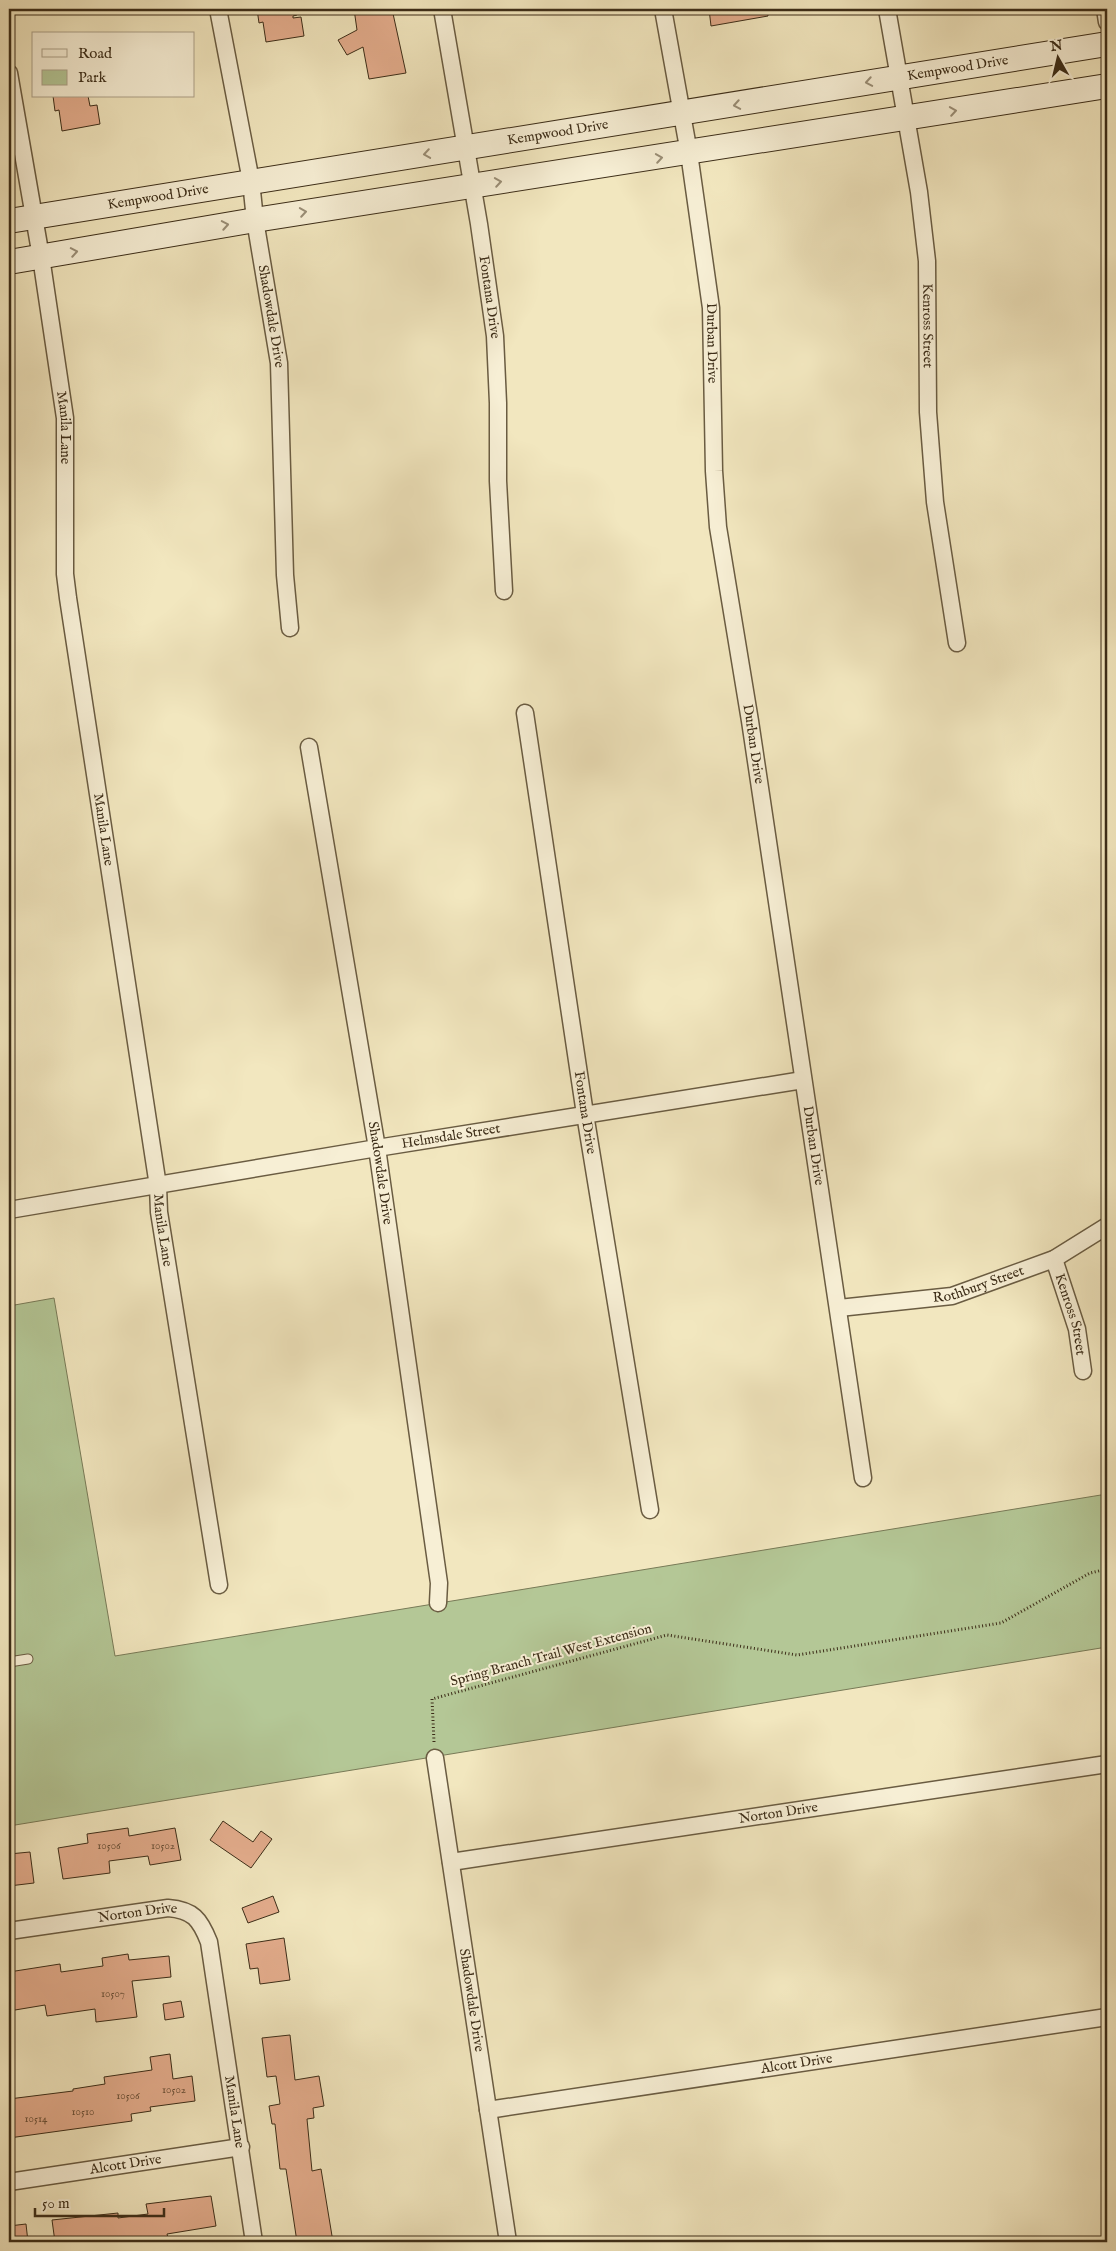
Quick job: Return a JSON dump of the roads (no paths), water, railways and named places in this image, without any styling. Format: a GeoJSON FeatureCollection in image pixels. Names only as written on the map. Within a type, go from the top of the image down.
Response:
{"type":"FeatureCollection","features":[{"type":"Feature","properties":{"kind":"main road","name":"Kempwood Drive"},"geometry":{"type":"LineString","coordinates":[[9,221],[1107,44]]}},
{"type":"Feature","properties":{"kind":"main road"},"geometry":{"type":"LineString","coordinates":[[9,262],[255,220],[1107,86]]}},
{"type":"Feature","properties":{"kind":"street","name":"Shadowdale Drive"},"geometry":{"type":"LineString","coordinates":[[218,9],[251,181],[255,220],[279,363],[285,574],[290,628]]}},
{"type":"Feature","properties":{"kind":"street","name":"Fontana Drive"},"geometry":{"type":"LineString","coordinates":[[442,9],[479,224],[494,336],[498,403],[498,481],[504,590]]}},
{"type":"Feature","properties":{"kind":"street","name":"Durban Drive"},"geometry":{"type":"LineString","coordinates":[[663,9],[689,153],[711,308],[714,471],[718,527],[750,721],[863,1478]]}},
{"type":"Feature","properties":{"kind":"street","name":"Kenross Street"},"geometry":{"type":"LineString","coordinates":[[887,9],[918,192],[927,261],[928,412],[936,502],[957,644]]}},
{"type":"Feature","properties":{"kind":"street"},"geometry":{"type":"LineString","coordinates":[[1105,9],[1107,22]]}},
{"type":"Feature","properties":{"kind":"street","name":"Manila Lane"},"geometry":{"type":"LineString","coordinates":[[9,73],[42,257],[65,418],[66,574],[68,598],[158,1186],[159,1212],[219,1585]]}},
{"type":"Feature","properties":{"kind":"street","name":"Fontana Drive"},"geometry":{"type":"LineString","coordinates":[[526,713],[585,1114],[650,1510]]}},
{"type":"Feature","properties":{"kind":"street","name":"Shadowdale Drive"},"geometry":{"type":"LineString","coordinates":[[309,747],[377,1148],[440,1583],[438,1603]]}},
{"type":"Feature","properties":{"kind":"street","name":"Helmsdale Street"},"geometry":{"type":"LineString","coordinates":[[9,1210],[377,1148],[803,1080]]}},
{"type":"Feature","properties":{"kind":"street","name":"Rothbury Street"},"geometry":{"type":"LineString","coordinates":[[839,1308],[952,1296],[1054,1259],[1107,1226]]}},
{"type":"Feature","properties":{"kind":"street","name":"Kenross Street"},"geometry":{"type":"LineString","coordinates":[[1054,1259],[1077,1329],[1083,1371]]}},
{"type":"Feature","properties":{"kind":"street","name":"Shadowdale Drive"},"geometry":{"type":"LineString","coordinates":[[435,1758],[508,2242]]}},
{"type":"Feature","properties":{"kind":"street","name":"Norton Drive"},"geometry":{"type":"LineString","coordinates":[[451,1862],[1107,1764]]}},
{"type":"Feature","properties":{"kind":"street","name":"Norton Drive"},"geometry":{"type":"LineString","coordinates":[[9,1931],[168,1908],[184,1909],[196,1917],[204,1928],[209,1942],[216,1982]]}},
{"type":"Feature","properties":{"kind":"street","name":"Manila Lane"},"geometry":{"type":"LineString","coordinates":[[216,1982],[254,2242]]}},
{"type":"Feature","properties":{"kind":"street","name":"Alcott Drive"},"geometry":{"type":"LineString","coordinates":[[488,2110],[1107,2017]]}},
{"type":"Feature","properties":{"kind":"street","name":"Alcott Drive"},"geometry":{"type":"LineString","coordinates":[[9,2182],[241,2147]]}},
{"type":"Feature","properties":{"kind":"lane"},"geometry":{"type":"LineString","coordinates":[[9,1662],[28,1659]]}}]}
